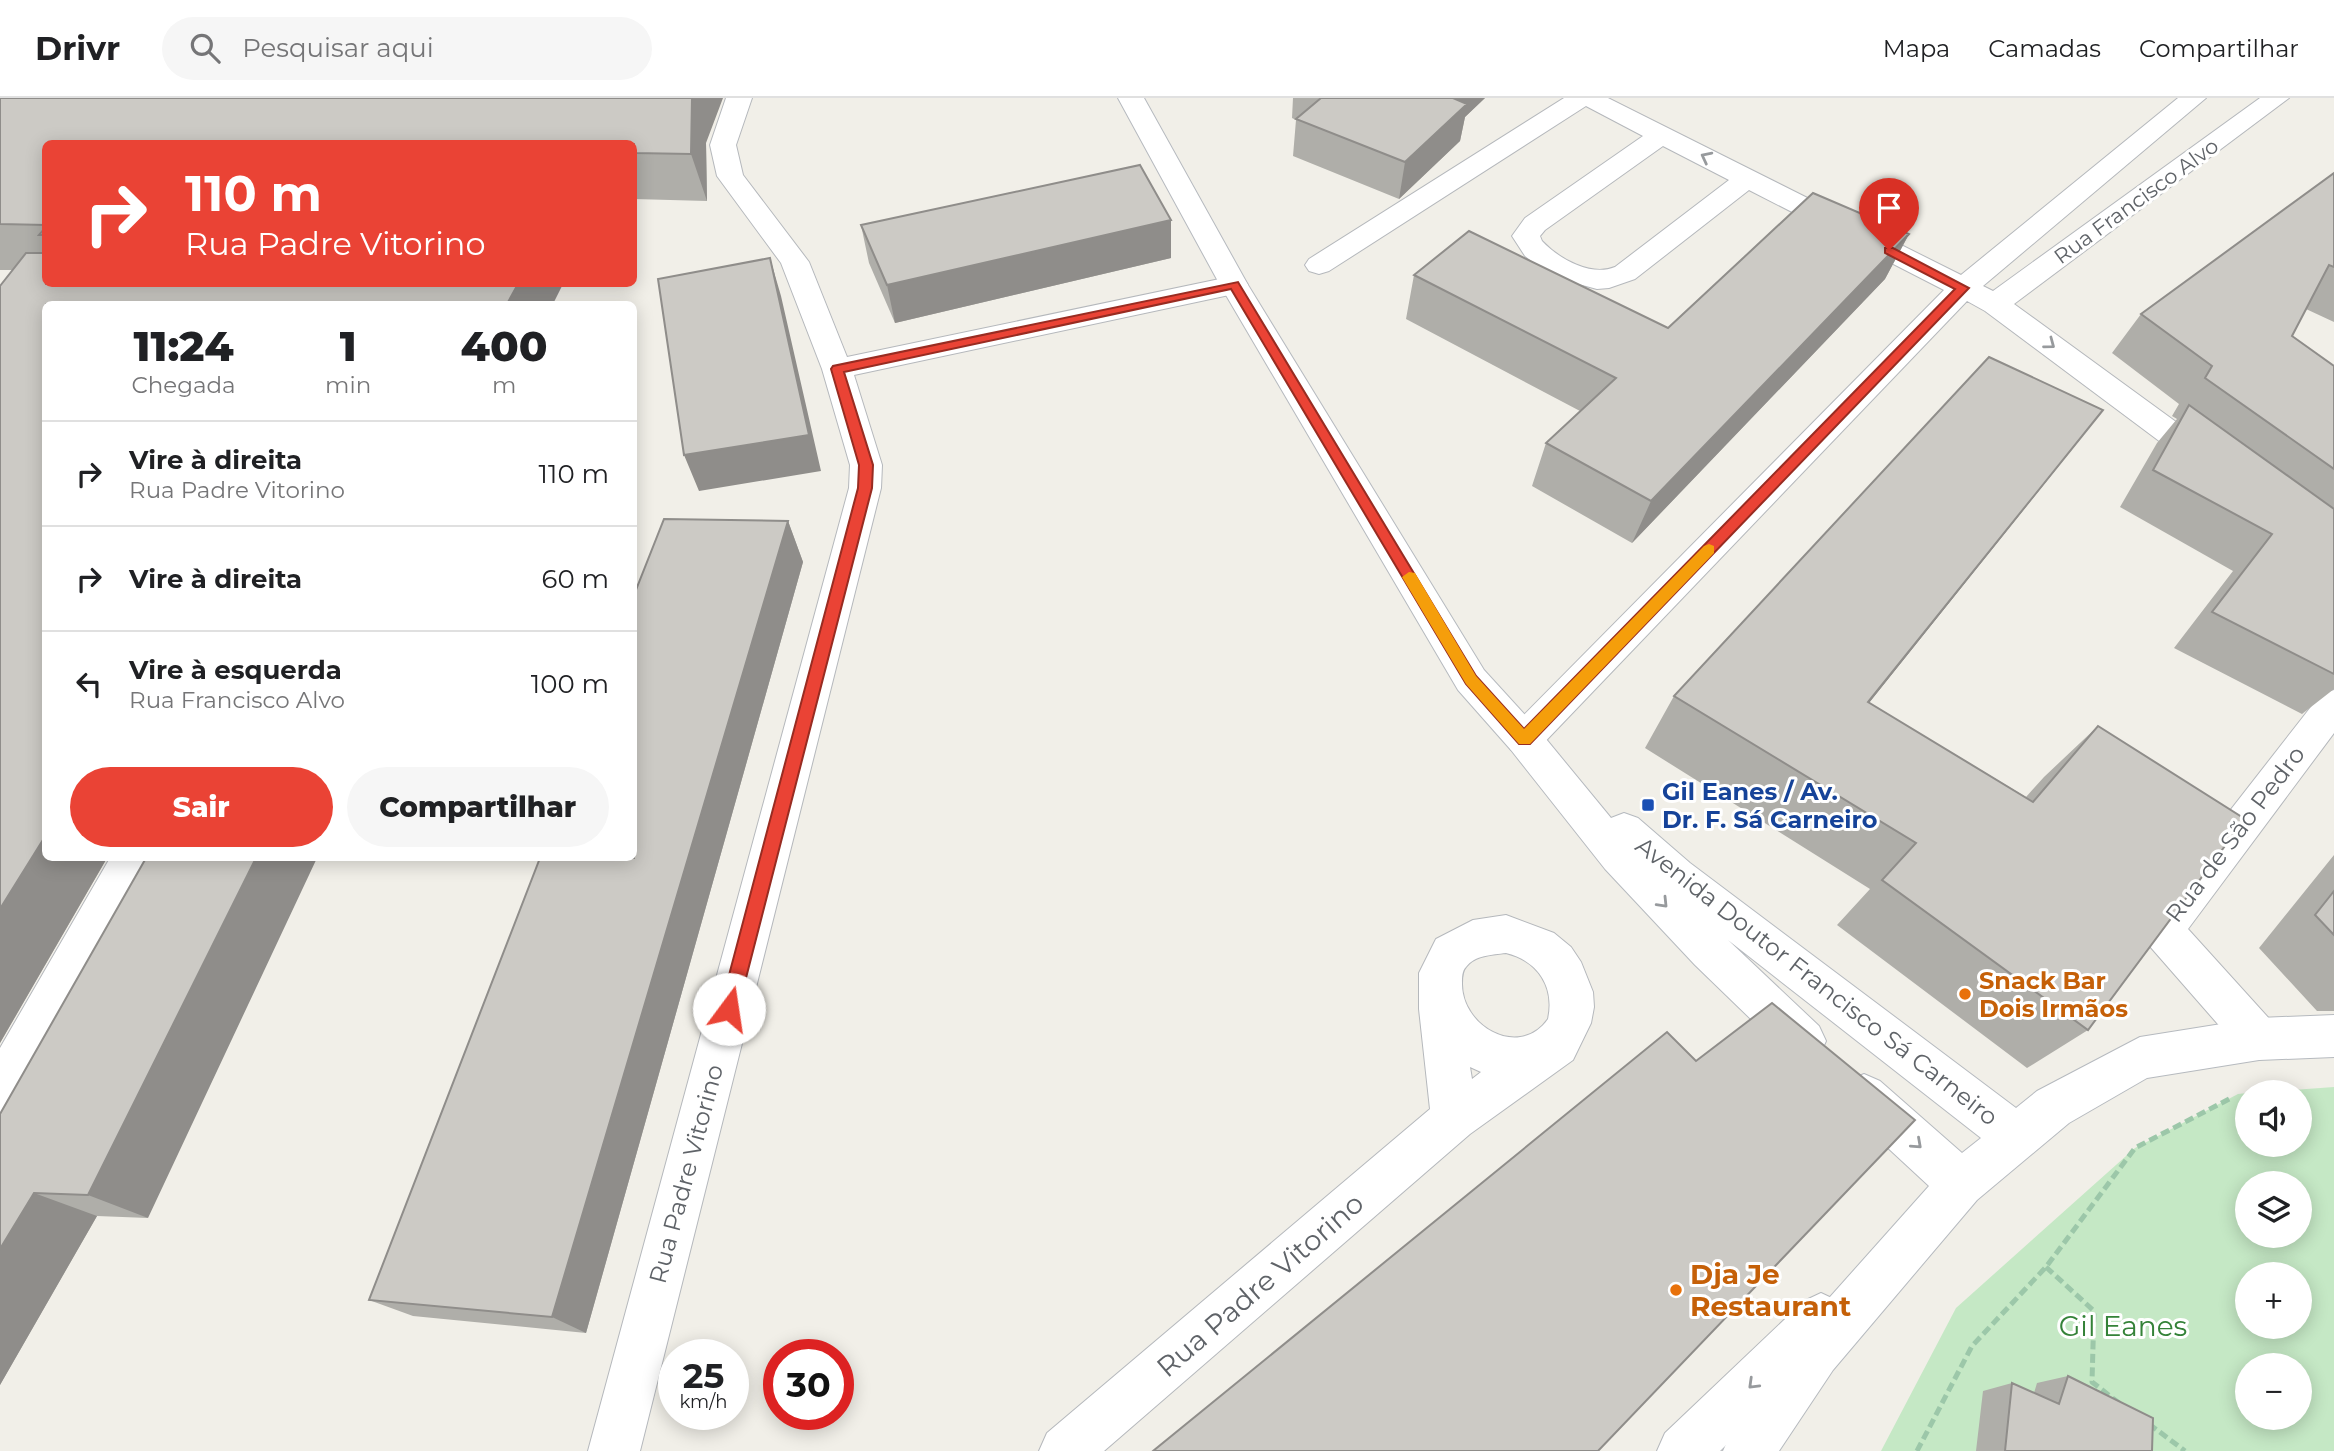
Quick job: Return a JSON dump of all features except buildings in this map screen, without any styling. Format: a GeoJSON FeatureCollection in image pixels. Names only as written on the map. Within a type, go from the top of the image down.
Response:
{"type":"FeatureCollection","features":[{"type":"Feature","properties":{"kind":"street","name":"Rua Padre Vitorino"},"geometry":{"type":"LineString","coordinates":[[614,1451],[865,488],[866,465],[837,369],[795,261],[730,176],[723,145],[740,98]]}},
{"type":"Feature","properties":{"kind":"street","name":"Avenida Doutor Francisco Sá Carneiro"},"geometry":{"type":"LineString","coordinates":[[1131,98],[1234,285],[1471,680],[1524,739],[1619,858],[1710,951],[1961,1184]]}},
{"type":"Feature","properties":{"kind":"street"},"geometry":{"type":"LineString","coordinates":[[1320,265],[1581,98]]}},
{"type":"Feature","properties":{"kind":"street"},"geometry":{"type":"LineString","coordinates":[[1589,98],[1995,304],[2235,482]]}},
{"type":"Feature","properties":{"kind":"street"},"geometry":{"type":"LineString","coordinates":[[1524,739],[1963,288],[2193,98]]}},
{"type":"Feature","properties":{"kind":"street","name":"Rua Francisco Alvo"},"geometry":{"type":"LineString","coordinates":[[1995,304],[2276,98]]}},
{"type":"Feature","properties":{"kind":"street"},"geometry":{"type":"LineString","coordinates":[[1662,134],[1535,224],[1526,236],[1527,244],[1536,253],[1578,276],[1611,280],[1625,274],[1748,178]]}},
{"type":"Feature","properties":{"kind":"street"},"geometry":{"type":"LineString","coordinates":[[837,369],[1234,285]]}},
{"type":"Feature","properties":{"kind":"street","name":"Rua de São Pedro"},"geometry":{"type":"LineString","coordinates":[[2259,1039],[2162,930],[2334,705]]}},
{"type":"Feature","properties":{"kind":"street","name":"Avenida Doutor Francisco Sá Carneiro"},"geometry":{"type":"LineString","coordinates":[[1524,739],[1676,876],[2017,1137]]}},
{"type":"Feature","properties":{"kind":"street"},"geometry":{"type":"LineString","coordinates":[[0,1091],[129,861]]}},
{"type":"Feature","properties":{"kind":"street","name":"Rua Padre Vitorino"},"geometry":{"type":"LineString","coordinates":[[1065,1451],[1454,1118],[1557,1045],[1566,1035],[1574,1011],[1570,984],[1556,961],[1545,951],[1520,937],[1506,934],[1479,935],[1457,947],[1442,967],[1438,992],[1454,1118]]}},
{"type":"Feature","properties":{"kind":"street"},"geometry":{"type":"LineString","coordinates":[[1440,1005],[1465,1040],[1490,1055],[1505,1059],[1534,1057],[1557,1045]]}},
{"type":"Feature","properties":{"kind":"street"},"geometry":{"type":"LineString","coordinates":[[1684,1451],[1961,1184],[2053,1107],[2140,1058],[2259,1039],[2334,1036]]}},
{"type":"Feature","properties":{"kind":"street"},"geometry":{"type":"LineString","coordinates":[[1749,1451],[1815,1352],[1961,1184]]}},
{"type":"Feature","properties":{"kind":"path"},"geometry":{"type":"LineString","coordinates":[[1917,1451],[1972,1346],[2046,1267],[2135,1148],[2235,1096]]}},
{"type":"Feature","properties":{"kind":"path"},"geometry":{"type":"LineString","coordinates":[[2046,1267],[2094,1311],[2092,1382],[2123,1405]]}},
{"type":"Feature","properties":{"kind":"path"},"geometry":{"type":"LineString","coordinates":[[2144,1420],[2185,1451]]}},
{"type":"Feature","properties":{"kind":"green space","name":"Gil Eanes"},"geometry":{"type":"Polygon","coordinates":[[[2334,1087],[2334,1451],[1881,1451],[1956,1308],[2135,1148],[2235,1096],[2235,1157],[2312,1157],[2312,1089],[2334,1087]]]}},
{"type":"Feature","properties":{"kind":"slow traffic"},"geometry":{"type":"LineString","coordinates":[[1409,577],[1471,680],[1524,739],[1709,549]]}},
{"type":"Feature","properties":{"kind":"place","name":"Gil Eanes / Av. Dr. F. Sá Carneiro"},"geometry":{"type":"Point","coordinates":[1648,805]}},
{"type":"Feature","properties":{"kind":"place","name":"Snack Bar Dois Irmãos"},"geometry":{"type":"Point","coordinates":[1965,994]}},
{"type":"Feature","properties":{"kind":"place","name":"Dja Je Restaurant"},"geometry":{"type":"Point","coordinates":[1676,1290]}},
{"type":"Feature","properties":{"kind":"route"},"geometry":{"type":"LineString","coordinates":[[729,1009],[865,488],[866,465],[837,369],[1234,285],[1471,680],[1524,739],[1963,288],[1889,250]]}}]}
